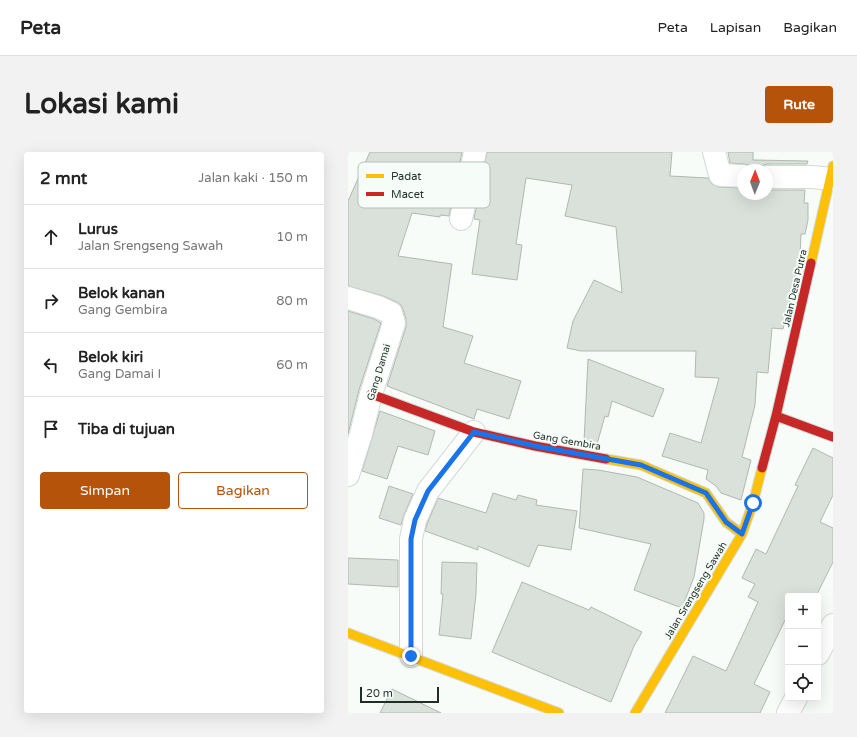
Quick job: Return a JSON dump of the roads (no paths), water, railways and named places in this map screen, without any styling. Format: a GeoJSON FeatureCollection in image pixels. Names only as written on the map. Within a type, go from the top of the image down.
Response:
{"type":"FeatureCollection","features":[{"type":"Feature","properties":{"kind":"street"},"geometry":{"type":"LineString","coordinates":[[473,162],[475,152]]}},
{"type":"Feature","properties":{"kind":"street"},"geometry":{"type":"LineString","coordinates":[[714,152],[720,175],[737,176]]}},
{"type":"Feature","properties":{"kind":"street"},"geometry":{"type":"LineString","coordinates":[[773,176],[812,177],[832,172]]}},
{"type":"Feature","properties":{"kind":"street","name":"Jalan Desa Putra"},"geometry":{"type":"LineString","coordinates":[[776,416],[832,172]]}},
{"type":"Feature","properties":{"kind":"street"},"geometry":{"type":"LineString","coordinates":[[461,219],[463,208]]}},
{"type":"Feature","properties":{"kind":"street","name":"Gang Damai"},"geometry":{"type":"LineString","coordinates":[[348,298],[378,307],[391,313],[394,323],[371,394],[361,434],[348,475]]}},
{"type":"Feature","properties":{"kind":"street","name":"Gang Gembira"},"geometry":{"type":"LineString","coordinates":[[371,394],[474,432],[535,446],[641,465],[706,493],[726,522],[742,534]]}},
{"type":"Feature","properties":{"kind":"street"},"geometry":{"type":"LineString","coordinates":[[776,416],[833,437]]}},
{"type":"Feature","properties":{"kind":"street","name":"Jalan Srengseng Sawah"},"geometry":{"type":"LineString","coordinates":[[635,713],[742,534],[753,503],[776,416]]}},
{"type":"Feature","properties":{"kind":"street"},"geometry":{"type":"LineString","coordinates":[[411,656],[411,539],[415,520],[428,491],[474,432]]}},
{"type":"Feature","properties":{"kind":"street"},"geometry":{"type":"LineString","coordinates":[[821,648],[833,625]]}},
{"type":"Feature","properties":{"kind":"street"},"geometry":{"type":"LineString","coordinates":[[348,633],[559,713]]}},
{"type":"Feature","properties":{"kind":"street"},"geometry":{"type":"LineString","coordinates":[[788,713],[794,701]]}}]}
